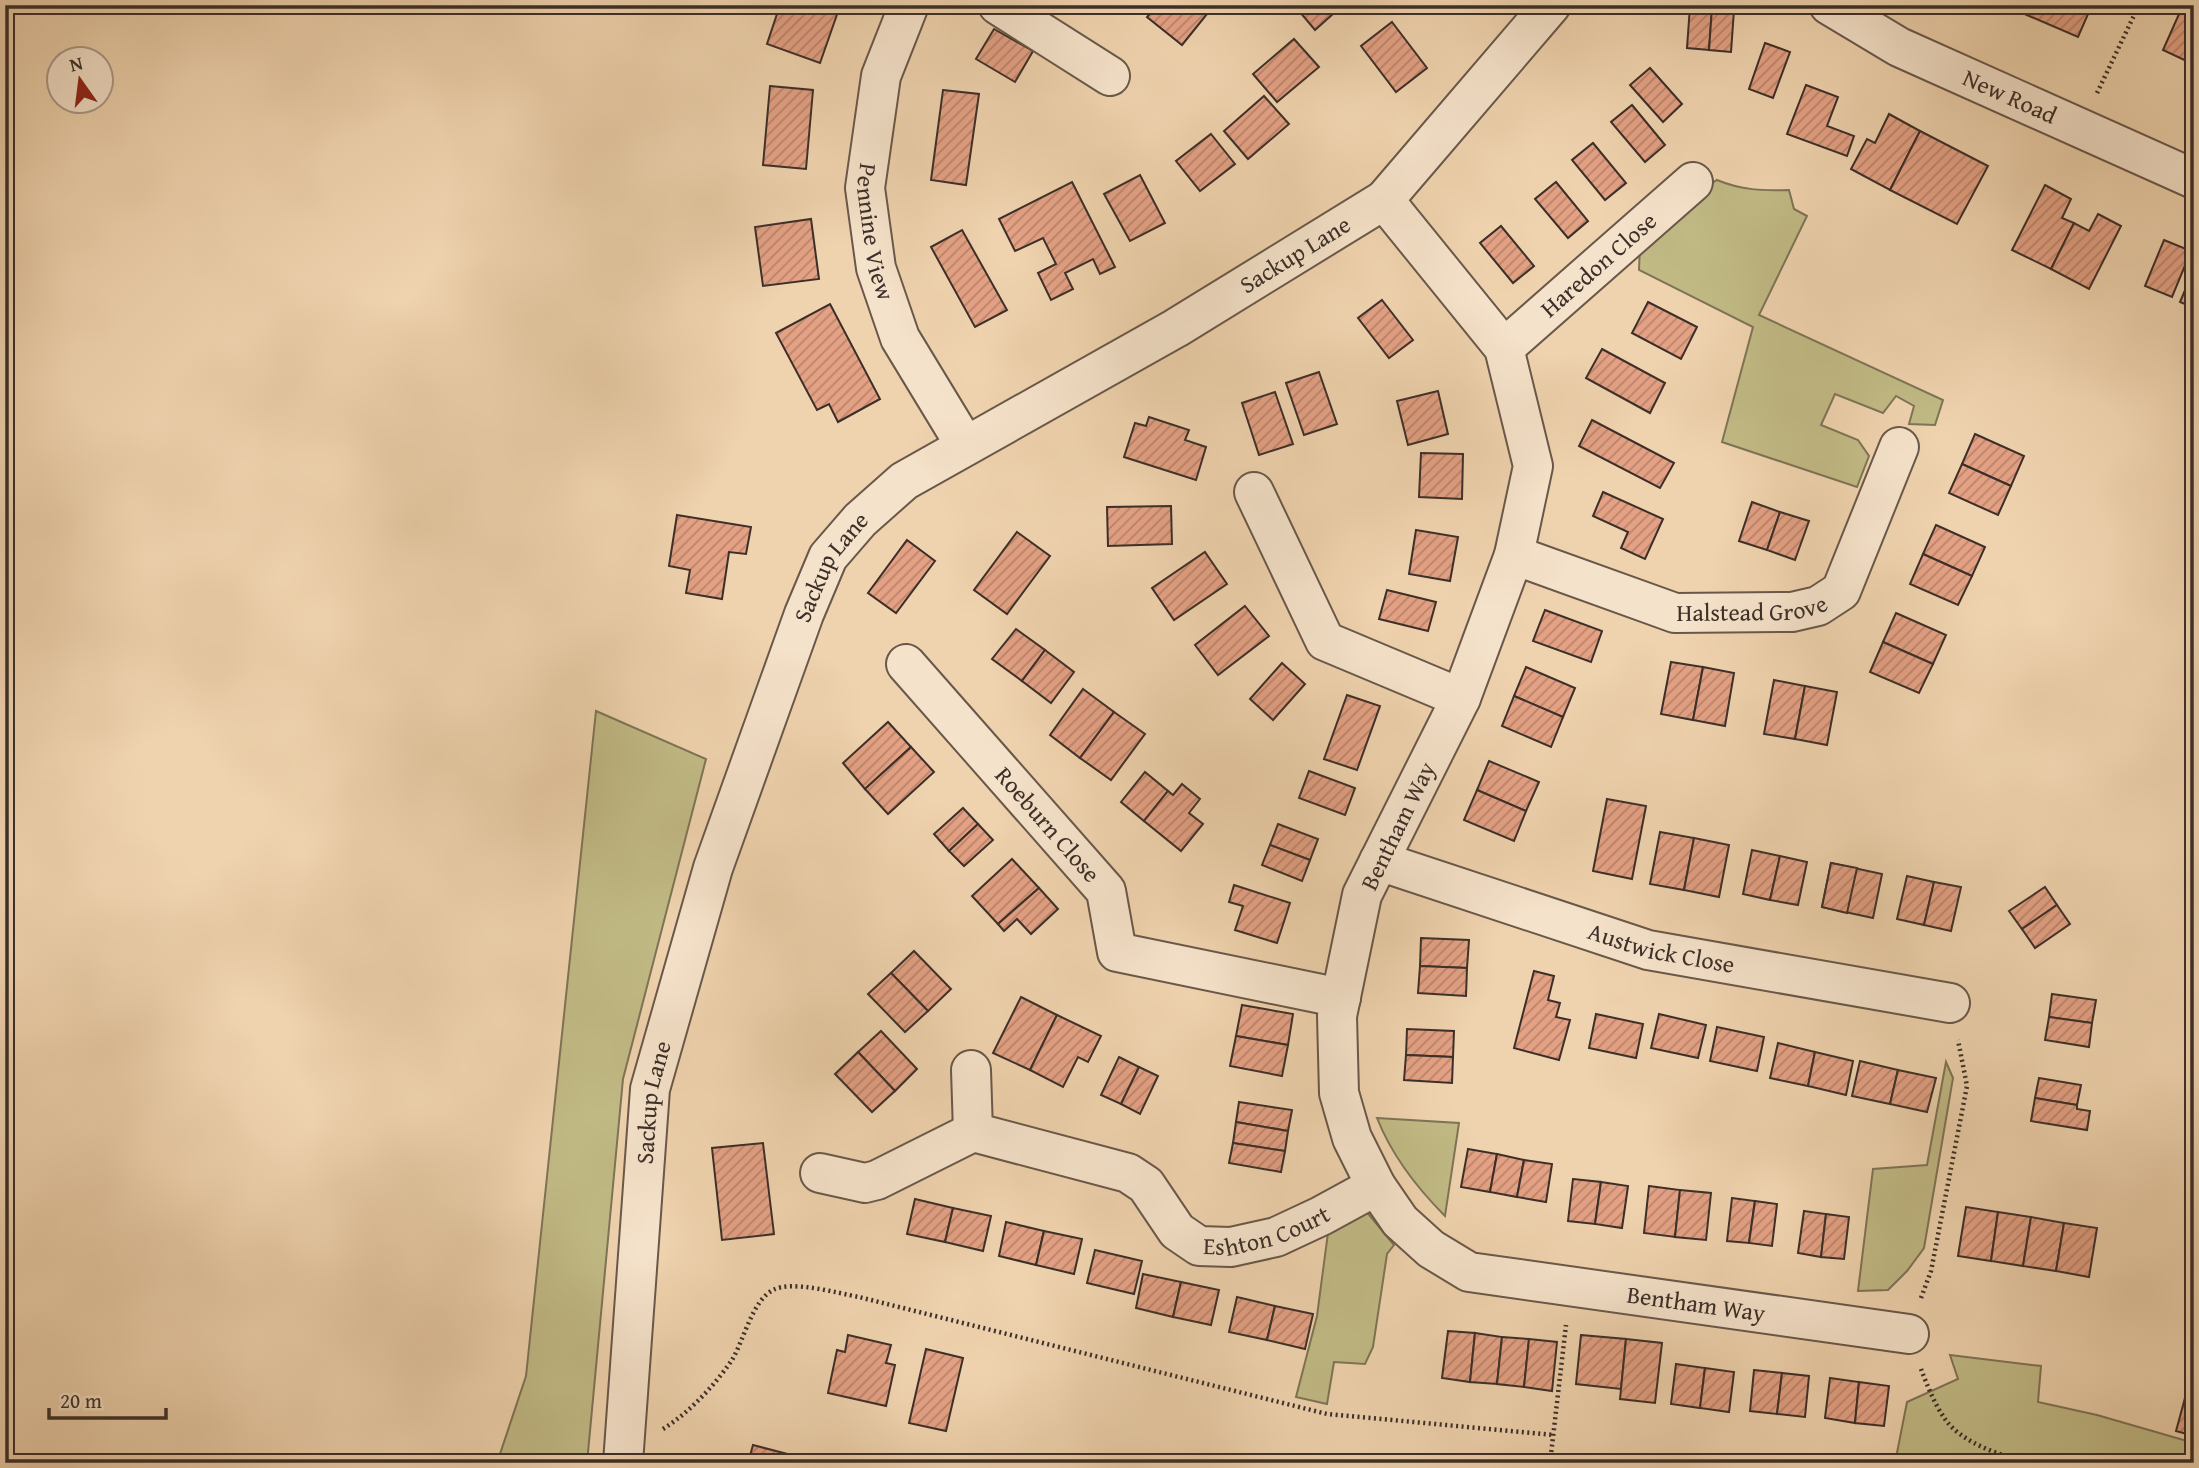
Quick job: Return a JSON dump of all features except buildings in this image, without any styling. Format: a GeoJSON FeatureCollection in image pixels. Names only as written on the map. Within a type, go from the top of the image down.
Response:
{"type":"FeatureCollection","features":[{"type":"Feature","properties":{"kind":"street","name":"Pennine View"},"geometry":{"type":"LineString","coordinates":[[909,5],[881,76],[865,188],[877,268],[900,338],[965,445]]}},
{"type":"Feature","properties":{"kind":"street"},"geometry":{"type":"LineString","coordinates":[[998,5],[1110,76]]}},
{"type":"Feature","properties":{"kind":"street","name":"Sackup Lane"},"geometry":{"type":"LineString","coordinates":[[624,1458],[650,1089],[713,868],[804,614],[828,557],[860,520],[904,481],[1176,328],[1384,200],[1551,5]]}},
{"type":"Feature","properties":{"kind":"street","name":"New Road"},"geometry":{"type":"LineString","coordinates":[[1829,5],[1899,47],[2194,179]]}},
{"type":"Feature","properties":{"kind":"street","name":"Haredon Close"},"geometry":{"type":"LineString","coordinates":[[1504,348],[1693,182]]}},
{"type":"Feature","properties":{"kind":"street","name":"Bentham Way"},"geometry":{"type":"LineString","coordinates":[[1384,200],[1504,348],[1533,466],[1514,555],[1461,698],[1362,895],[1337,1016],[1339,1093],[1352,1138],[1376,1186],[1400,1220],[1431,1249],[1469,1272],[1909,1334]]}},
{"type":"Feature","properties":{"kind":"street","name":"Halstead Grove"},"geometry":{"type":"LineString","coordinates":[[1514,555],[1675,613],[1792,612],[1818,606],[1841,591],[1899,447]]}},
{"type":"Feature","properties":{"kind":"street"},"geometry":{"type":"LineString","coordinates":[[1254,492],[1325,640],[1461,698]]}},
{"type":"Feature","properties":{"kind":"street","name":"Roeburn Close"},"geometry":{"type":"LineString","coordinates":[[906,664],[1106,891],[1117,952],[1341,998]]}},
{"type":"Feature","properties":{"kind":"street","name":"Austwick Close"},"geometry":{"type":"LineString","coordinates":[[1380,862],[1648,950],[1950,1003]]}},
{"type":"Feature","properties":{"kind":"street"},"geometry":{"type":"LineString","coordinates":[[820,1173],[864,1183],[877,1180],[973,1132],[971,1070]]}},
{"type":"Feature","properties":{"kind":"street","name":"Eshton Court"},"geometry":{"type":"LineString","coordinates":[[973,1132],[1128,1173],[1146,1185],[1177,1231],[1199,1246],[1231,1247],[1276,1237],[1376,1186]]}},
{"type":"Feature","properties":{"kind":"path"},"geometry":{"type":"LineString","coordinates":[[2080,128],[2139,5]]}},
{"type":"Feature","properties":{"kind":"path"},"geometry":{"type":"LineString","coordinates":[[1950,1003],[1968,1086],[1931,1271],[1909,1334],[1922,1374],[1945,1421],[1977,1446],[2022,1461],[2037,1463]]}},
{"type":"Feature","properties":{"kind":"path"},"geometry":{"type":"LineString","coordinates":[[1550,1463],[1571,1285]]}},
{"type":"Feature","properties":{"kind":"path"},"geometry":{"type":"LineString","coordinates":[[624,1458],[671,1424],[712,1387],[733,1357],[759,1303],[772,1290],[790,1286],[859,1297],[1327,1415],[1554,1435]]}},
{"type":"Feature","properties":{"kind":"shaded area"},"geometry":{"type":"Polygon","coordinates":[[[1717,180],[1752,189],[1789,190],[1794,209],[1807,216],[1759,315],[1943,400],[1935,425],[1909,424],[1914,406],[1896,396],[1883,413],[1835,394],[1821,425],[1858,440],[1869,456],[1857,487],[1722,442],[1753,327],[1639,270],[1640,245],[1663,215],[1717,180]]]}},
{"type":"Feature","properties":{"kind":"shaded area"},"geometry":{"type":"Polygon","coordinates":[[[596,711],[706,759],[623,1079],[587,1463],[497,1463],[526,1376],[596,711]]]}},
{"type":"Feature","properties":{"kind":"shaded area"},"geometry":{"type":"Polygon","coordinates":[[[1946,1062],[1953,1078],[1924,1248],[1888,1290],[1858,1291],[1873,1169],[1927,1165],[1946,1062]]]}},
{"type":"Feature","properties":{"kind":"shaded area"},"geometry":{"type":"Polygon","coordinates":[[[1377,1118],[1459,1123],[1445,1216],[1406,1170],[1377,1118]]]}},
{"type":"Feature","properties":{"kind":"shaded area"},"geometry":{"type":"Polygon","coordinates":[[[1366,1211],[1394,1245],[1387,1254],[1373,1347],[1365,1364],[1334,1362],[1327,1404],[1296,1397],[1317,1316],[1329,1225],[1366,1211]]]}},
{"type":"Feature","properties":{"kind":"shaded area"},"geometry":{"type":"Polygon","coordinates":[[[1950,1355],[2041,1366],[2038,1402],[2097,1415],[2194,1443],[2194,1463],[1895,1463],[1907,1402],[1958,1379],[1950,1355]]]}}]}
